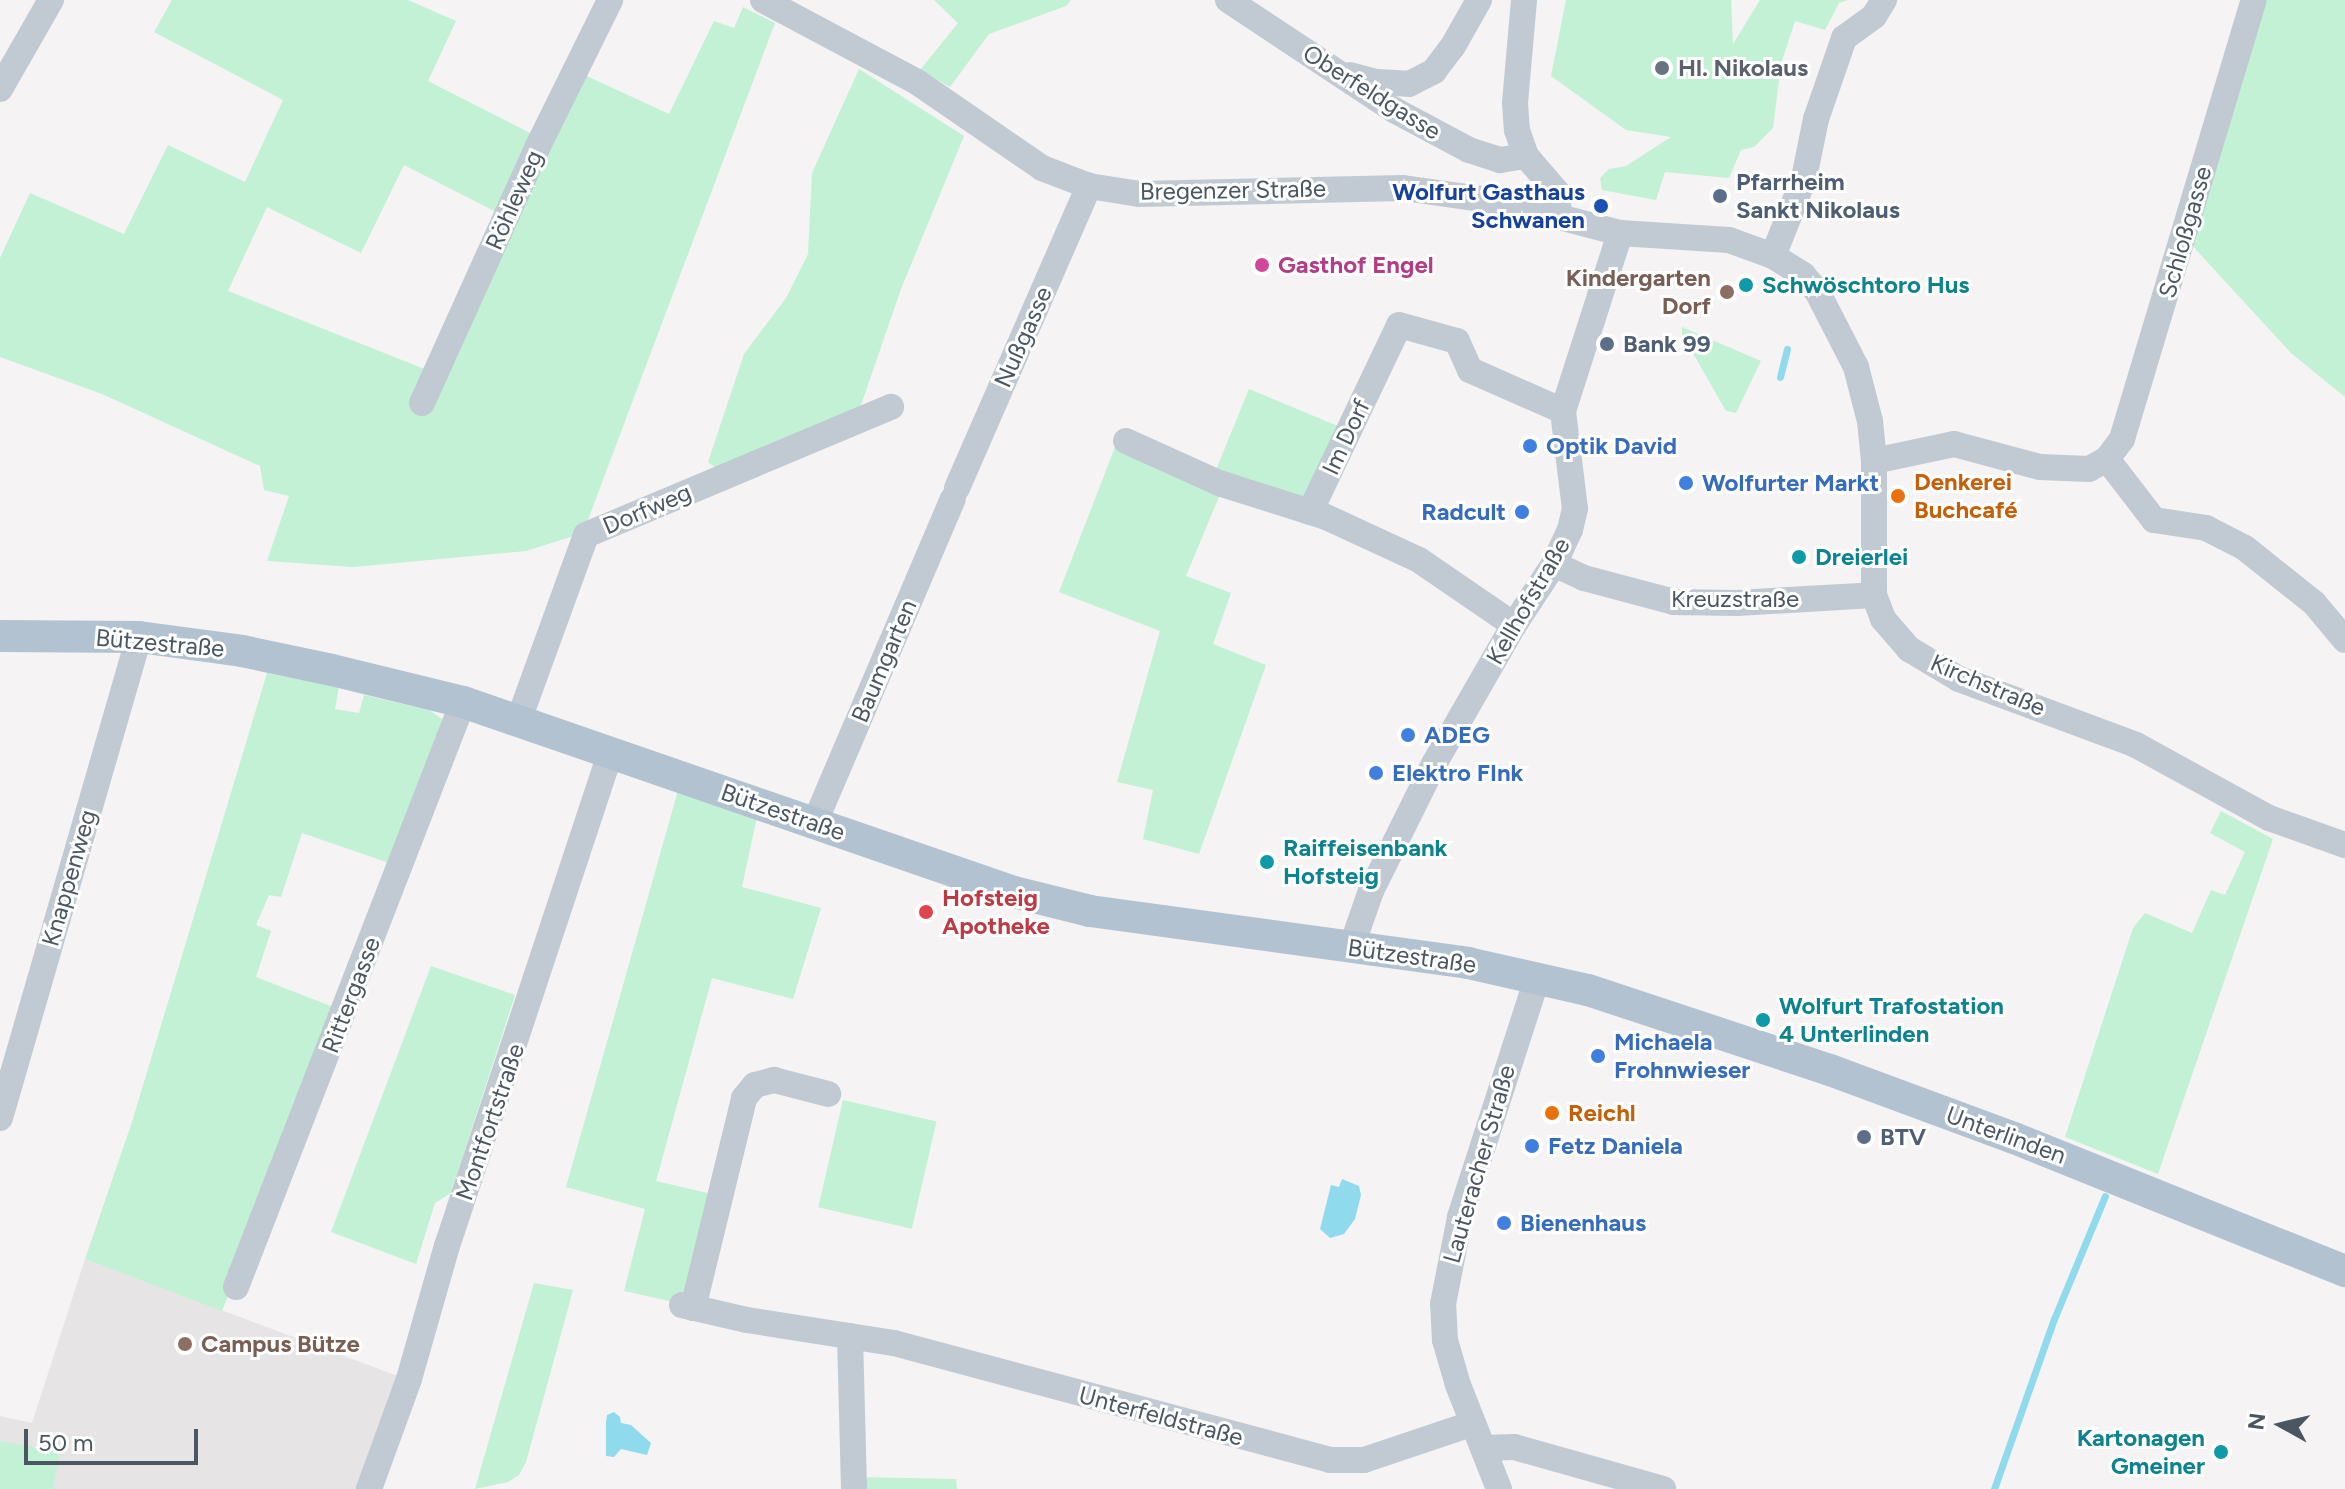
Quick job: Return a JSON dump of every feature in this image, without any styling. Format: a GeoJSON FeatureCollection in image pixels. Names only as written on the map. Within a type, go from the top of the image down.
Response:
{"type":"FeatureCollection","features":[{"type":"Feature","properties":{"kind":"main road","name":"Bützestraße"},"geometry":{"type":"LineString","coordinates":[[0,636],[139,637],[242,651],[463,702],[995,886],[1090,911],[1468,963],[1570,986]]}},
{"type":"Feature","properties":{"kind":"main road","name":"Unterlinden"},"geometry":{"type":"LineString","coordinates":[[1570,986],[1647,1007],[1841,1074],[2138,1185],[2344,1268]]}},
{"type":"Feature","properties":{"kind":"street"},"geometry":{"type":"LineString","coordinates":[[0,89],[51,0]]}},
{"type":"Feature","properties":{"kind":"street","name":"Röhleweg"},"geometry":{"type":"LineString","coordinates":[[422,403],[538,146],[610,0]]}},
{"type":"Feature","properties":{"kind":"street","name":"Bregenzer Straße"},"geometry":{"type":"LineString","coordinates":[[763,0],[917,82],[1042,168],[1089,186],[1140,194],[1403,188],[1502,202],[1620,233]]}},
{"type":"Feature","properties":{"kind":"street","name":"Oberfeldgasse"},"geometry":{"type":"LineString","coordinates":[[1228,0],[1270,25],[1328,69],[1394,110],[1469,150],[1500,160],[1526,156]]}},
{"type":"Feature","properties":{"kind":"street"},"geometry":{"type":"LineString","coordinates":[[1328,69],[1376,82],[1409,84],[1434,71],[1453,46],[1479,0]]}},
{"type":"Feature","properties":{"kind":"street"},"geometry":{"type":"LineString","coordinates":[[1524,0],[1515,103],[1517,130],[1526,156],[1557,192],[1559,217]]}},
{"type":"Feature","properties":{"kind":"street"},"geometry":{"type":"LineString","coordinates":[[1773,256],[1804,178],[1816,119],[1844,38],[1874,16],[1884,0]]}},
{"type":"Feature","properties":{"kind":"street","name":"Schloßgasse"},"geometry":{"type":"LineString","coordinates":[[2107,459],[2122,439],[2254,0]]}},
{"type":"Feature","properties":{"kind":"street","name":"Nußgasse"},"geometry":{"type":"LineString","coordinates":[[955,494],[1089,186]]}},
{"type":"Feature","properties":{"kind":"street","name":"Kirchstraße"},"geometry":{"type":"LineString","coordinates":[[1620,233],[1729,240],[1773,256],[1803,275],[1817,291],[1856,367],[1870,421],[1874,461],[1874,595],[1883,619],[1909,649],[1934,666],[2136,745],[2269,818],[2345,845]]}},
{"type":"Feature","properties":{"kind":"street","name":"Kellhofstraße"},"geometry":{"type":"LineString","coordinates":[[1351,948],[1371,891],[1434,764],[1514,625],[1554,564],[1575,509],[1563,411],[1620,233]]}},
{"type":"Feature","properties":{"kind":"street","name":"Im Dorf"},"geometry":{"type":"LineString","coordinates":[[1310,512],[1399,325],[1457,341],[1470,370],[1563,411]]}},
{"type":"Feature","properties":{"kind":"street","name":"Dorfweg"},"geometry":{"type":"LineString","coordinates":[[518,722],[586,535],[891,407]]}},
{"type":"Feature","properties":{"kind":"street"},"geometry":{"type":"LineString","coordinates":[[1126,441],[1219,483],[1310,512],[1419,560],[1514,625]]}},
{"type":"Feature","properties":{"kind":"street"},"geometry":{"type":"LineString","coordinates":[[1874,461],[1954,444],[2040,467],[2089,469],[2107,459],[2154,520],[2206,528],[2245,548],[2314,603],[2345,640]]}},
{"type":"Feature","properties":{"kind":"street","name":"Baumgarten"},"geometry":{"type":"LineString","coordinates":[[815,822],[955,494]]}},
{"type":"Feature","properties":{"kind":"street","name":"Kreuzstraße"},"geometry":{"type":"LineString","coordinates":[[1554,564],[1584,578],[1674,602],[1744,603],[1874,595]]}},
{"type":"Feature","properties":{"kind":"street","name":"Knappenweg"},"geometry":{"type":"LineString","coordinates":[[0,1118],[139,637]]}},
{"type":"Feature","properties":{"kind":"street","name":"Rittergasse"},"geometry":{"type":"LineString","coordinates":[[236,1287],[463,702]]}},
{"type":"Feature","properties":{"kind":"street","name":"Montfortstraße"},"geometry":{"type":"LineString","coordinates":[[369,1489],[409,1379],[447,1246],[610,754]]}},
{"type":"Feature","properties":{"kind":"street","name":"Lauteracher Straße"},"geometry":{"type":"LineString","coordinates":[[1499,1489],[1484,1448],[1471,1424],[1445,1340],[1443,1304],[1447,1271],[1460,1217],[1537,978]]}},
{"type":"Feature","properties":{"kind":"street","name":"Unterfeldstraße"},"geometry":{"type":"LineString","coordinates":[[828,1094],[774,1080],[755,1085],[744,1098],[688,1307],[974,1362],[1046,1385],[1330,1460],[1364,1460],[1471,1424]]}},
{"type":"Feature","properties":{"kind":"street"},"geometry":{"type":"LineString","coordinates":[[850,1336],[854,1489]]}},
{"type":"Feature","properties":{"kind":"street"},"geometry":{"type":"LineString","coordinates":[[1484,1448],[1514,1447],[1663,1489]]}},
{"type":"Feature","properties":{"kind":"shaded area","name":"Campus Bütze"},"geometry":{"type":"Polygon","coordinates":[[[85,1259],[403,1378],[361,1489],[0,1489],[0,1416],[32,1423],[85,1259]]]}},
{"type":"Feature","properties":{"kind":"green space"},"geometry":{"type":"Polygon","coordinates":[[[172,0],[408,0],[456,21],[428,81],[544,140],[578,72],[669,114],[714,21],[734,28],[743,7],[775,23],[583,533],[526,551],[353,567],[267,561],[289,496],[264,490],[260,466],[102,394],[0,357],[0,258],[30,193],[124,234],[168,145],[245,182],[283,100],[154,32],[172,0]],[[404,165],[361,253],[267,207],[228,291],[437,374],[508,218],[404,165]]]}},
{"type":"Feature","properties":{"kind":"green space"},"geometry":{"type":"Polygon","coordinates":[[[934,0],[1071,0],[1066,6],[989,34],[950,87],[920,70],[958,23],[934,0]]]}},
{"type":"Feature","properties":{"kind":"green space"},"geometry":{"type":"Polygon","coordinates":[[[1566,0],[1731,0],[1733,44],[1760,0],[1848,0],[1839,3],[1825,30],[1795,21],[1781,64],[1773,128],[1754,147],[1741,150],[1729,178],[1665,172],[1656,200],[1602,190],[1600,178],[1609,169],[1626,166],[1671,137],[1626,130],[1551,76],[1566,0]]]}},
{"type":"Feature","properties":{"kind":"green space"},"geometry":{"type":"Polygon","coordinates":[[[2259,0],[2345,0],[2345,397],[2291,353],[2188,241],[2259,0]]]}},
{"type":"Feature","properties":{"kind":"green space"},"geometry":{"type":"Polygon","coordinates":[[[859,69],[964,136],[901,289],[860,408],[717,469],[708,462],[744,354],[786,298],[808,254],[812,173],[859,69]]]}},
{"type":"Feature","properties":{"kind":"green space"},"geometry":{"type":"Polygon","coordinates":[[[1682,327],[1761,361],[1736,413],[1726,411],[1682,334],[1682,327]]]}},
{"type":"Feature","properties":{"kind":"green space"},"geometry":{"type":"Polygon","coordinates":[[[1249,389],[1345,429],[1308,508],[1226,480],[1186,576],[1231,593],[1213,644],[1266,665],[1199,854],[1143,839],[1153,790],[1117,782],[1160,631],[1059,592],[1117,442],[1211,482],[1249,389]]]}},
{"type":"Feature","properties":{"kind":"green space"},"geometry":{"type":"Polygon","coordinates":[[[267,673],[339,687],[335,709],[359,713],[364,695],[429,710],[442,719],[444,733],[392,864],[302,833],[281,897],[269,895],[256,925],[271,931],[256,977],[341,1010],[222,1311],[85,1259],[132,1122],[267,673]]]}},
{"type":"Feature","properties":{"kind":"green space"},"geometry":{"type":"Polygon","coordinates":[[[681,780],[759,807],[742,887],[821,908],[793,999],[712,978],[656,1181],[716,1195],[692,1306],[624,1291],[645,1209],[566,1187],[681,780]]]}},
{"type":"Feature","properties":{"kind":"green space"},"geometry":{"type":"Polygon","coordinates":[[[2221,811],[2273,839],[2158,1174],[2065,1137],[2133,928],[2145,913],[2192,933],[2211,890],[2225,895],[2245,852],[2210,833],[2221,811]]]}},
{"type":"Feature","properties":{"kind":"green space"},"geometry":{"type":"Polygon","coordinates":[[[431,966],[515,995],[451,1193],[435,1203],[416,1264],[331,1232],[431,966]]]}},
{"type":"Feature","properties":{"kind":"green space"},"geometry":{"type":"Polygon","coordinates":[[[843,1100],[937,1122],[912,1229],[818,1207],[843,1100]]]}},
{"type":"Feature","properties":{"kind":"green space"},"geometry":{"type":"Polygon","coordinates":[[[534,1283],[573,1290],[526,1462],[519,1475],[508,1482],[475,1489],[534,1283]]]}},
{"type":"Feature","properties":{"kind":"green space"},"geometry":{"type":"Polygon","coordinates":[[[0,1441],[60,1452],[53,1489],[0,1489],[0,1441]]]}},
{"type":"Feature","properties":{"kind":"green space"},"geometry":{"type":"Polygon","coordinates":[[[858,1477],[956,1479],[957,1489],[859,1489],[858,1477]]]}},
{"type":"Feature","properties":{"kind":"water"},"geometry":{"type":"Polygon","coordinates":[[[1342,1179],[1359,1186],[1361,1195],[1355,1219],[1344,1234],[1330,1238],[1320,1229],[1331,1185],[1339,1187],[1342,1179]]]}},
{"type":"Feature","properties":{"kind":"water"},"geometry":{"type":"Polygon","coordinates":[[[614,1412],[621,1423],[631,1425],[651,1443],[647,1455],[621,1449],[614,1457],[606,1456],[607,1415],[614,1412]]]}},
{"type":"Feature","properties":{"kind":"waterway"},"geometry":{"type":"LineString","coordinates":[[1780,377],[1787,349]]}},
{"type":"Feature","properties":{"kind":"waterway"},"geometry":{"type":"LineString","coordinates":[[1994,1489],[2054,1319],[2105,1196]]}},
{"type":"Feature","properties":{"kind":"place","name":"Hl. Nikolaus"},"geometry":{"type":"Point","coordinates":[1662,68]}},
{"type":"Feature","properties":{"kind":"place","name":"Pfarrheim Sankt Nikolaus"},"geometry":{"type":"Point","coordinates":[1720,196]}},
{"type":"Feature","properties":{"kind":"place","name":"Wolfurt Gasthaus Schwanen"},"geometry":{"type":"Point","coordinates":[1601,206]}},
{"type":"Feature","properties":{"kind":"place","name":"Gasthof Engel"},"geometry":{"type":"Point","coordinates":[1262,265]}},
{"type":"Feature","properties":{"kind":"place","name":"Schwöschtoro Hus"},"geometry":{"type":"Point","coordinates":[1746,285]}},
{"type":"Feature","properties":{"kind":"place","name":"Kindergarten Dorf"},"geometry":{"type":"Point","coordinates":[1727,292]}},
{"type":"Feature","properties":{"kind":"place","name":"Bank 99"},"geometry":{"type":"Point","coordinates":[1607,344]}},
{"type":"Feature","properties":{"kind":"place","name":"Optik David"},"geometry":{"type":"Point","coordinates":[1530,446]}},
{"type":"Feature","properties":{"kind":"place","name":"Wolfurter Markt"},"geometry":{"type":"Point","coordinates":[1686,483]}},
{"type":"Feature","properties":{"kind":"place","name":"Denkerei Buchcafé"},"geometry":{"type":"Point","coordinates":[1898,496]}},
{"type":"Feature","properties":{"kind":"place","name":"Radcult"},"geometry":{"type":"Point","coordinates":[1522,512]}},
{"type":"Feature","properties":{"kind":"place","name":"Dreierlei"},"geometry":{"type":"Point","coordinates":[1799,557]}},
{"type":"Feature","properties":{"kind":"place","name":"ADEG"},"geometry":{"type":"Point","coordinates":[1408,735]}},
{"type":"Feature","properties":{"kind":"place","name":"Elektro FInk"},"geometry":{"type":"Point","coordinates":[1376,773]}},
{"type":"Feature","properties":{"kind":"place","name":"Raiffeisenbank Hofsteig"},"geometry":{"type":"Point","coordinates":[1267,862]}},
{"type":"Feature","properties":{"kind":"place","name":"Hofsteig Apotheke"},"geometry":{"type":"Point","coordinates":[926,912]}},
{"type":"Feature","properties":{"kind":"place","name":"Wolfurt Trafostation 4 Unterlinden"},"geometry":{"type":"Point","coordinates":[1763,1020]}},
{"type":"Feature","properties":{"kind":"place","name":"Michaela Frohnwieser"},"geometry":{"type":"Point","coordinates":[1598,1056]}},
{"type":"Feature","properties":{"kind":"place","name":"Reichl"},"geometry":{"type":"Point","coordinates":[1552,1113]}},
{"type":"Feature","properties":{"kind":"place","name":"BTV"},"geometry":{"type":"Point","coordinates":[1864,1137]}},
{"type":"Feature","properties":{"kind":"place","name":"Fetz Daniela"},"geometry":{"type":"Point","coordinates":[1532,1146]}},
{"type":"Feature","properties":{"kind":"place","name":"Bienenhaus"},"geometry":{"type":"Point","coordinates":[1504,1223]}},
{"type":"Feature","properties":{"kind":"place","name":"Campus Bütze"},"geometry":{"type":"Point","coordinates":[185,1344]}},
{"type":"Feature","properties":{"kind":"place","name":"Kartonagen Gmeiner"},"geometry":{"type":"Point","coordinates":[2221,1452]}}]}
